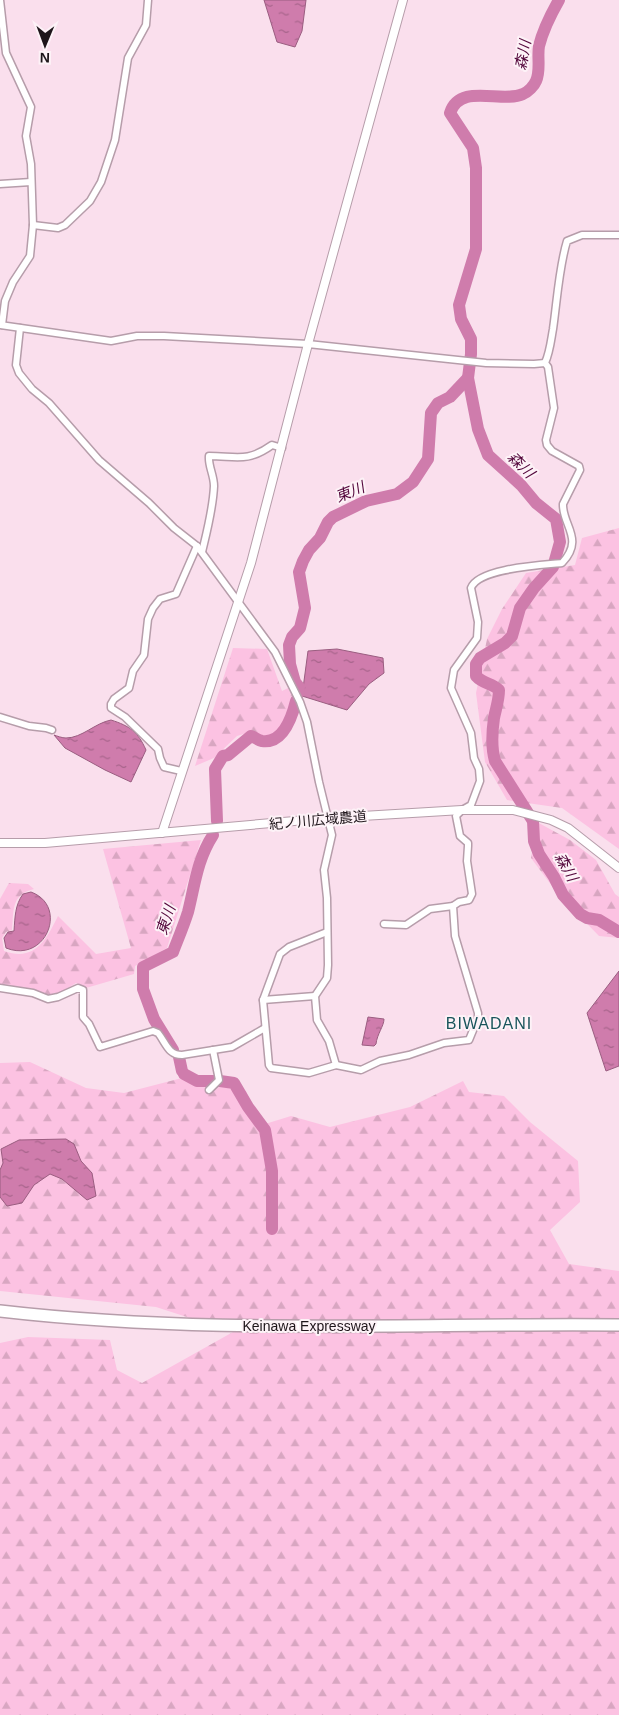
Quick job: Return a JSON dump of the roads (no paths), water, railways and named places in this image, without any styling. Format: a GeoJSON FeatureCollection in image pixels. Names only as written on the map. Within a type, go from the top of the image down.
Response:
{"type":"FeatureCollection","features":[{"type":"Feature","properties":{"kind":"highway","name":"Keinawa Expressway"},"geometry":{"type":"LineString","coordinates":[[0,1311],[107,1321],[216,1326],[619,1325]]}},
{"type":"Feature","properties":{"kind":"street"},"geometry":{"type":"LineString","coordinates":[[0,0],[6,53],[31,108],[26,136],[31,164],[32,225],[30,256],[10,288],[5,301],[1,325],[111,341],[137,336],[164,336],[308,344],[486,363],[534,364],[545,362]]}},
{"type":"Feature","properties":{"kind":"street"},"geometry":{"type":"LineString","coordinates":[[32,225],[58,228],[65,225],[90,201],[101,182],[115,140],[128,58],[146,25],[148,0]]}},
{"type":"Feature","properties":{"kind":"street"},"geometry":{"type":"LineString","coordinates":[[162,833],[251,563],[308,344],[403,0]]}},
{"type":"Feature","properties":{"kind":"street"},"geometry":{"type":"LineString","coordinates":[[0,184],[31,182]]}},
{"type":"Feature","properties":{"kind":"street"},"geometry":{"type":"LineString","coordinates":[[384,924],[406,925],[430,909],[453,906],[459,902],[469,900],[472,894],[467,861],[468,843],[460,836],[456,816],[471,805],[480,781],[480,773],[474,758],[468,723],[451,688],[454,670],[477,638],[478,622],[471,588],[472,584],[484,576],[515,568],[562,563],[567,557],[573,535],[563,510],[563,504],[580,470],[579,466],[552,451],[547,445],[546,440],[554,408],[548,367],[545,362],[551,342],[562,258],[567,241],[582,236],[619,235]]}},
{"type":"Feature","properties":{"kind":"street"},"geometry":{"type":"LineString","coordinates":[[20,328],[16,365],[19,373],[99,460],[150,502],[174,528],[197,546],[275,652],[300,702],[307,722],[332,835],[324,878],[327,898],[328,965],[326,978],[315,996],[317,1020],[329,1041],[336,1065]]}},
{"type":"Feature","properties":{"kind":"street"},"geometry":{"type":"LineString","coordinates":[[202,552],[214,484],[209,456],[241,458],[261,452],[272,445],[282,448]]}},
{"type":"Feature","properties":{"kind":"street"},"geometry":{"type":"LineString","coordinates":[[181,772],[164,767],[158,749],[125,716],[111,708],[111,704],[114,699],[129,688],[133,671],[144,655],[148,619],[153,608],[160,599],[176,594],[197,546]]}},
{"type":"Feature","properties":{"kind":"street"},"geometry":{"type":"LineString","coordinates":[[0,717],[28,726],[52,730]]}},
{"type":"Feature","properties":{"kind":"street","name":"紀ノ川広域農道"},"geometry":{"type":"LineString","coordinates":[[0,843],[45,843],[329,818],[462,810],[512,810],[551,820],[568,828],[619,868]]}},
{"type":"Feature","properties":{"kind":"street"},"geometry":{"type":"LineString","coordinates":[[327,932],[282,951],[263,1000],[269,1066],[271,1068],[309,1073],[336,1065],[361,1070],[380,1061],[409,1055],[444,1043],[469,1040],[478,1018],[478,1013],[455,936],[453,906]]}},
{"type":"Feature","properties":{"kind":"street"},"geometry":{"type":"LineString","coordinates":[[0,988],[33,993],[48,999],[58,997],[78,988],[83,990],[83,1017],[89,1024],[100,1047],[153,1031],[158,1033],[170,1053],[176,1055],[232,1047],[265,1028]]}},
{"type":"Feature","properties":{"kind":"street"},"geometry":{"type":"LineString","coordinates":[[263,1000],[315,996]]}},
{"type":"Feature","properties":{"kind":"street"},"geometry":{"type":"LineString","coordinates":[[209,1090],[219,1080],[213,1050]]}},
{"type":"Feature","properties":{"kind":"water"},"geometry":{"type":"Polygon","coordinates":[[[264,0],[306,0],[302,31],[295,47],[277,42],[264,0]]]}},
{"type":"Feature","properties":{"kind":"water"},"geometry":{"type":"Polygon","coordinates":[[[337,649],[383,658],[384,673],[369,684],[347,710],[302,696],[308,651],[337,649]]]}},
{"type":"Feature","properties":{"kind":"water"},"geometry":{"type":"Polygon","coordinates":[[[111,720],[133,730],[146,750],[131,782],[65,748],[54,735],[64,738],[78,736],[99,724],[111,720]]]}},
{"type":"Feature","properties":{"kind":"water"},"geometry":{"type":"Polygon","coordinates":[[[31,892],[42,899],[49,909],[48,931],[42,941],[32,948],[20,951],[6,948],[4,938],[8,932],[14,931],[18,902],[23,894],[31,892]]]}},
{"type":"Feature","properties":{"kind":"water"},"geometry":{"type":"Polygon","coordinates":[[[619,971],[619,1066],[606,1071],[587,1013],[619,971]]]}},
{"type":"Feature","properties":{"kind":"water"},"geometry":{"type":"Polygon","coordinates":[[[368,1017],[384,1019],[374,1046],[362,1045],[368,1017]]]}},
{"type":"Feature","properties":{"kind":"water"},"geometry":{"type":"Polygon","coordinates":[[[66,1139],[74,1144],[81,1161],[92,1173],[96,1196],[87,1200],[62,1179],[50,1174],[34,1185],[22,1203],[7,1206],[0,1197],[0,1170],[3,1163],[1,1149],[19,1140],[66,1139]]]}},
{"type":"Feature","properties":{"kind":"waterway","name":"森川"},"geometry":{"type":"LineString","coordinates":[[559,0],[539,46],[539,68],[535,83],[531,89],[523,94],[514,96],[472,96],[463,98],[455,104],[450,113],[473,148],[476,168],[476,249],[459,305],[461,319],[471,339],[468,378],[478,429],[488,455],[521,485],[536,503],[556,519],[560,542],[553,567],[534,588],[520,608],[512,636],[505,643],[480,658],[476,664],[476,676],[499,690],[492,734],[495,761],[533,821],[534,841],[539,854],[563,895],[580,914],[587,918],[599,920],[619,932]]}},
{"type":"Feature","properties":{"kind":"waterway","name":"東川"},"geometry":{"type":"LineString","coordinates":[[298,694],[299,687],[295,682],[290,664],[289,645],[292,637],[300,628],[305,608],[299,572],[303,561],[333,517],[366,501],[397,494],[413,482],[428,459],[431,413],[438,403],[450,397],[468,378]]}},
{"type":"Feature","properties":{"kind":"waterway","name":"東川"},"geometry":{"type":"LineString","coordinates":[[217,821],[215,769],[223,756],[228,755],[251,736],[262,741],[276,738],[281,734],[289,721],[296,701]]}},
{"type":"Feature","properties":{"kind":"waterway","name":"東川"},"geometry":{"type":"LineString","coordinates":[[173,1050],[154,1019],[143,989],[143,967],[173,952],[188,912],[203,854],[213,835]]}},
{"type":"Feature","properties":{"kind":"waterway","name":"東川"},"geometry":{"type":"LineString","coordinates":[[179,1057],[182,1071]]}},
{"type":"Feature","properties":{"kind":"waterway","name":"東川"},"geometry":{"type":"LineString","coordinates":[[184,1074],[197,1081],[217,1081]]}},
{"type":"Feature","properties":{"kind":"waterway","name":"東川"},"geometry":{"type":"LineString","coordinates":[[220,1081],[234,1083],[248,1107],[265,1130],[272,1171],[272,1229]]}},
{"type":"Feature","properties":{"kind":"district","name":"BIWADANI"},"geometry":{"type":"Point","coordinates":[489,1023]}}]}
